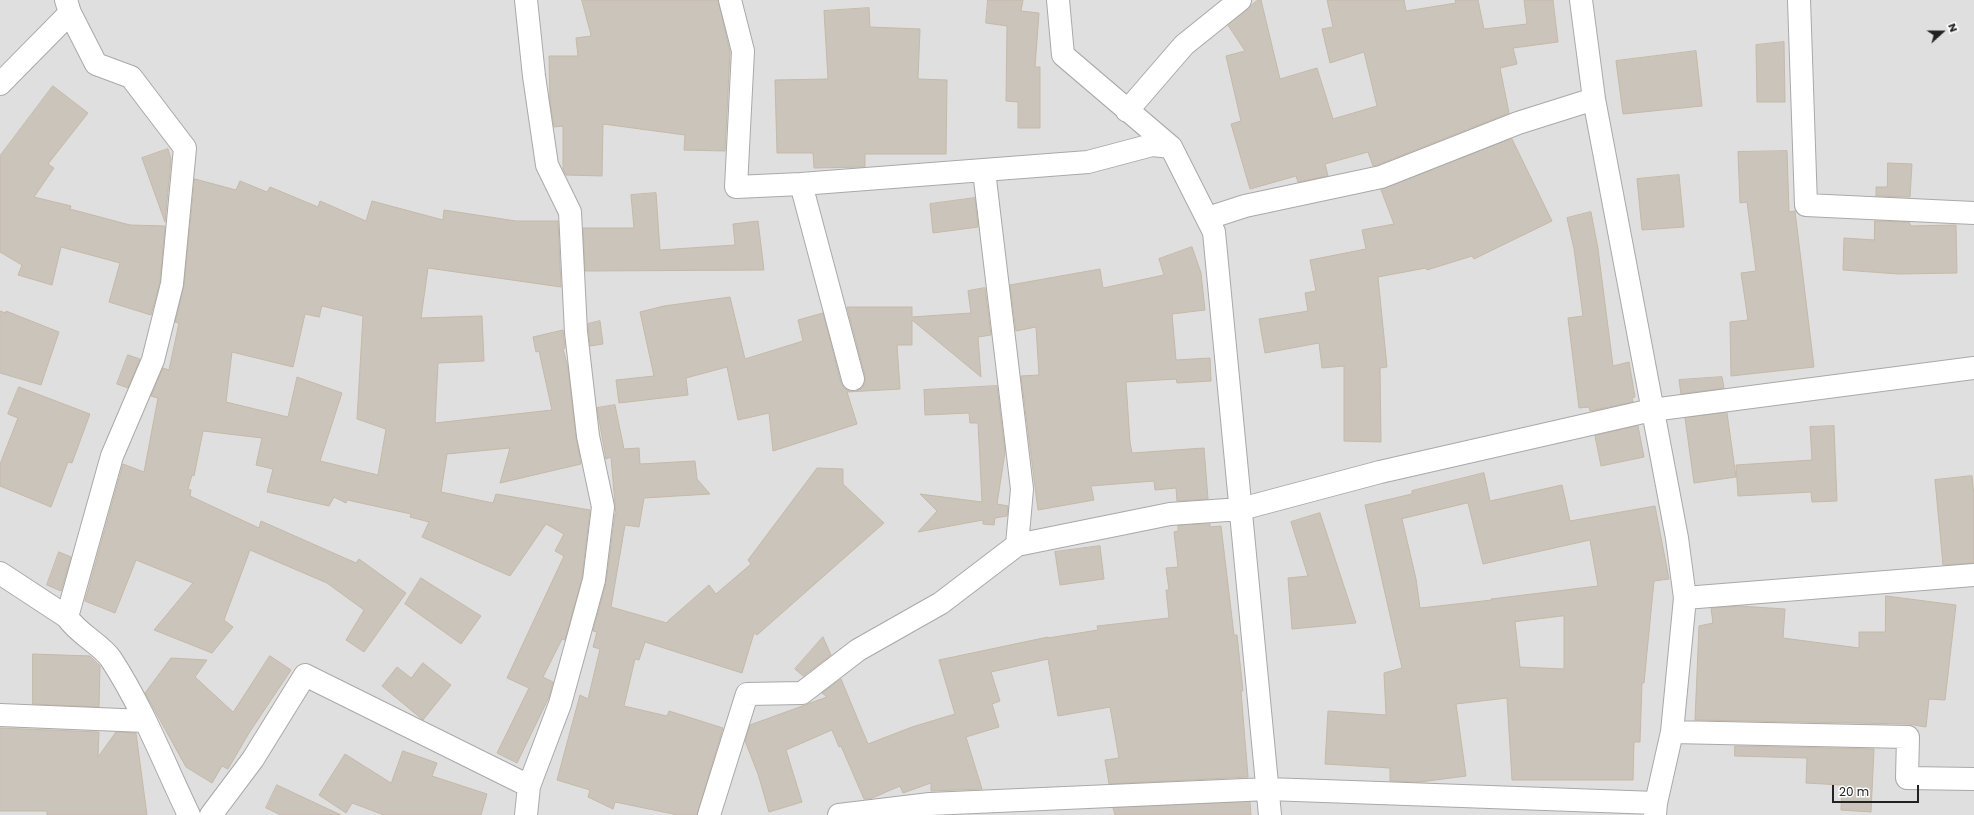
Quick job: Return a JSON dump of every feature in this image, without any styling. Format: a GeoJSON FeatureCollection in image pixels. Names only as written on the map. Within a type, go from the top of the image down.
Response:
{"type":"FeatureCollection","features":[{"type":"Feature","properties":{"kind":"street"},"geometry":{"type":"LineString","coordinates":[[526,0],[534,76],[547,165],[570,212],[576,332],[588,436],[603,507],[594,580],[560,704],[529,786],[526,815]]}},
{"type":"Feature","properties":{"kind":"street"},"geometry":{"type":"LineString","coordinates":[[730,0],[743,51],[736,187],[801,184],[1088,162],[1152,145],[1170,147]]}},
{"type":"Feature","properties":{"kind":"street"},"geometry":{"type":"LineString","coordinates":[[1058,0],[1063,55],[1170,147],[1214,232],[1270,815]]}},
{"type":"Feature","properties":{"kind":"street"},"geometry":{"type":"LineString","coordinates":[[1127,111],[1184,45],[1240,0]]}},
{"type":"Feature","properties":{"kind":"street"},"geometry":{"type":"LineString","coordinates":[[839,815],[930,804],[1268,789],[1655,809],[1672,732],[1685,598],[1677,538],[1594,99],[1581,0]]}},
{"type":"Feature","properties":{"kind":"street"},"geometry":{"type":"LineString","coordinates":[[1798,0],[1806,205],[1974,213]]}},
{"type":"Feature","properties":{"kind":"street"},"geometry":{"type":"LineString","coordinates":[[0,84],[68,6],[96,64],[131,77],[185,148],[170,292],[153,360],[112,456],[67,617]]}},
{"type":"Feature","properties":{"kind":"street"},"geometry":{"type":"LineString","coordinates":[[1208,218],[1245,206],[1381,177],[1518,123],[1594,99]]}},
{"type":"Feature","properties":{"kind":"street"},"geometry":{"type":"LineString","coordinates":[[984,171],[1022,489],[1017,545]]}},
{"type":"Feature","properties":{"kind":"street"},"geometry":{"type":"LineString","coordinates":[[801,184],[853,379]]}},
{"type":"Feature","properties":{"kind":"street"},"geometry":{"type":"LineString","coordinates":[[709,815],[747,694],[802,693],[858,650],[941,603],[1017,545],[1170,514],[1241,508],[1380,472],[1652,410],[1974,368]]}},
{"type":"Feature","properties":{"kind":"street"},"geometry":{"type":"LineString","coordinates":[[0,573],[67,617],[74,627],[110,657],[129,688],[190,815]]}},
{"type":"Feature","properties":{"kind":"street"},"geometry":{"type":"LineString","coordinates":[[1685,598],[1974,575]]}},
{"type":"Feature","properties":{"kind":"street"},"geometry":{"type":"LineString","coordinates":[[211,815],[253,759],[305,675],[529,786]]}},
{"type":"Feature","properties":{"kind":"street"},"geometry":{"type":"LineString","coordinates":[[0,714],[145,721]]}},
{"type":"Feature","properties":{"kind":"street"},"geometry":{"type":"LineString","coordinates":[[1672,732],[1908,737],[1907,778],[1974,779]]}},
{"type":"Feature","properties":{"kind":"shaded area"},"geometry":{"type":"Polygon","coordinates":[[[0,0],[1974,0],[1974,815],[0,815],[0,0]]]}},
{"type":"Feature","properties":{"kind":"building"},"geometry":{"type":"Polygon","coordinates":[[[582,0],[718,0],[730,52],[725,151],[684,150],[685,135],[603,124],[602,176],[566,175],[563,169],[563,126],[554,127],[550,102],[549,56],[578,56],[576,38],[591,36],[582,0]]]}},
{"type":"Feature","properties":{"kind":"building"},"geometry":{"type":"Polygon","coordinates":[[[988,0],[1023,0],[1021,11],[1039,13],[1035,67],[1040,67],[1040,128],[1018,128],[1018,102],[1006,101],[1007,26],[986,23],[988,0]]]}},
{"type":"Feature","properties":{"kind":"building"},"geometry":{"type":"Polygon","coordinates":[[[1258,0],[1261,0],[1280,79],[1317,68],[1333,119],[1377,106],[1364,52],[1330,63],[1322,29],[1333,27],[1327,0],[1404,0],[1406,11],[1456,3],[1455,0],[1478,0],[1484,29],[1527,24],[1524,0],[1553,0],[1558,42],[1513,48],[1517,64],[1500,68],[1509,113],[1377,165],[1373,166],[1368,152],[1325,164],[1328,176],[1298,182],[1296,176],[1250,189],[1231,124],[1241,121],[1226,56],[1245,51],[1228,25],[1258,0]]]}},
{"type":"Feature","properties":{"kind":"building"},"geometry":{"type":"Polygon","coordinates":[[[869,8],[870,27],[920,29],[918,79],[947,80],[946,154],[865,154],[865,167],[814,168],[813,153],[777,153],[775,80],[828,79],[824,11],[869,8]]]}},
{"type":"Feature","properties":{"kind":"building"},"geometry":{"type":"Polygon","coordinates":[[[1784,42],[1785,102],[1757,102],[1756,45],[1784,42]]]}},
{"type":"Feature","properties":{"kind":"building"},"geometry":{"type":"Polygon","coordinates":[[[1696,51],[1702,106],[1623,114],[1616,61],[1696,51]]]}},
{"type":"Feature","properties":{"kind":"building"},"geometry":{"type":"Polygon","coordinates":[[[53,86],[88,113],[48,164],[54,168],[34,197],[71,206],[70,209],[130,225],[165,226],[160,282],[151,315],[109,302],[120,263],[61,247],[52,285],[18,275],[22,265],[0,252],[0,156],[53,86]]]}},
{"type":"Feature","properties":{"kind":"building"},"geometry":{"type":"Polygon","coordinates":[[[1512,139],[1552,221],[1474,259],[1472,256],[1427,270],[1426,268],[1378,277],[1387,367],[1380,368],[1381,442],[1344,441],[1344,366],[1322,368],[1319,343],[1265,353],[1259,319],[1308,311],[1305,293],[1316,291],[1310,260],[1366,249],[1362,230],[1394,224],[1381,190],[1512,139]]]}},
{"type":"Feature","properties":{"kind":"building"},"geometry":{"type":"Polygon","coordinates":[[[168,149],[171,159],[165,222],[142,158],[168,149]]]}},
{"type":"Feature","properties":{"kind":"building"},"geometry":{"type":"Polygon","coordinates":[[[1787,151],[1789,212],[1795,211],[1814,367],[1731,376],[1730,322],[1748,320],[1741,273],[1756,271],[1747,202],[1740,203],[1738,152],[1787,151]]]}},
{"type":"Feature","properties":{"kind":"building"},"geometry":{"type":"Polygon","coordinates":[[[1888,163],[1912,164],[1910,197],[1876,196],[1876,187],[1887,187],[1888,163]]]}},
{"type":"Feature","properties":{"kind":"building"},"geometry":{"type":"Polygon","coordinates":[[[1679,175],[1684,227],[1642,230],[1637,179],[1679,175]]]}},
{"type":"Feature","properties":{"kind":"building"},"geometry":{"type":"Polygon","coordinates":[[[195,179],[236,190],[240,181],[267,192],[270,187],[318,207],[320,201],[366,221],[372,201],[443,220],[444,210],[516,221],[558,221],[561,287],[428,268],[421,318],[482,316],[484,361],[438,363],[435,423],[552,410],[539,351],[536,352],[533,337],[563,330],[565,348],[563,349],[568,368],[576,438],[581,464],[500,483],[510,448],[447,454],[441,492],[493,503],[496,494],[590,510],[582,578],[565,640],[562,639],[543,677],[553,682],[549,697],[517,763],[497,753],[529,688],[507,678],[564,556],[555,551],[564,534],[546,524],[510,576],[422,537],[429,522],[410,517],[411,514],[347,500],[346,503],[334,497],[329,506],[267,492],[273,469],[256,465],[262,438],[203,431],[194,476],[192,475],[188,489],[191,490],[190,496],[259,528],[261,521],[356,563],[359,559],[406,593],[364,652],[346,640],[364,610],[327,583],[250,550],[224,620],[233,627],[212,653],[154,630],[193,583],[136,560],[115,613],[85,601],[123,464],[144,472],[158,398],[151,396],[163,368],[169,370],[179,323],[175,322],[184,285],[195,179]],[[322,306],[319,317],[305,314],[293,367],[232,352],[226,402],[288,417],[297,377],[342,393],[320,461],[378,475],[386,429],[357,419],[363,316],[322,306]]]}},
{"type":"Feature","properties":{"kind":"building"},"geometry":{"type":"Polygon","coordinates":[[[656,193],[660,250],[735,245],[733,224],[758,221],[764,270],[585,271],[583,228],[634,228],[631,195],[656,193]]]}},
{"type":"Feature","properties":{"kind":"building"},"geometry":{"type":"Polygon","coordinates":[[[975,198],[978,227],[933,233],[930,204],[975,198]]]}},
{"type":"Feature","properties":{"kind":"building"},"geometry":{"type":"Polygon","coordinates":[[[1591,212],[1598,249],[1613,366],[1629,362],[1635,397],[1632,398],[1633,402],[1590,411],[1589,407],[1579,408],[1568,318],[1583,316],[1574,249],[1567,218],[1591,212]]]}},
{"type":"Feature","properties":{"kind":"building"},"geometry":{"type":"Polygon","coordinates":[[[1875,221],[1909,222],[1911,226],[1956,225],[1957,273],[1899,274],[1843,270],[1844,238],[1874,240],[1875,221]]]}},
{"type":"Feature","properties":{"kind":"building"},"geometry":{"type":"Polygon","coordinates":[[[1192,247],[1201,273],[1205,310],[1172,314],[1176,360],[1210,358],[1211,381],[1177,383],[1176,379],[1126,382],[1132,453],[1204,448],[1208,499],[1177,501],[1176,488],[1155,490],[1154,481],[1091,486],[1094,500],[1038,510],[1021,376],[1039,375],[1036,327],[1016,331],[1010,285],[1100,269],[1103,288],[1164,275],[1159,259],[1192,247]]]}},
{"type":"Feature","properties":{"kind":"building"},"geometry":{"type":"Polygon","coordinates":[[[985,288],[991,335],[978,337],[981,377],[912,320],[912,345],[897,345],[900,389],[847,392],[857,424],[773,451],[769,413],[738,420],[727,367],[686,378],[688,395],[619,403],[616,380],[654,376],[640,312],[664,306],[730,297],[745,359],[803,341],[798,320],[823,313],[841,383],[844,388],[849,391],[856,391],[862,388],[865,383],[865,376],[847,307],[912,307],[912,317],[971,313],[968,291],[985,288]]]}},
{"type":"Feature","properties":{"kind":"building"},"geometry":{"type":"Polygon","coordinates":[[[0,311],[6,313],[6,311],[59,332],[41,385],[0,373],[0,311]]]}},
{"type":"Feature","properties":{"kind":"building"},"geometry":{"type":"Polygon","coordinates":[[[600,321],[603,344],[590,346],[588,324],[600,321]]]}},
{"type":"Feature","properties":{"kind":"building"},"geometry":{"type":"Polygon","coordinates":[[[128,355],[140,359],[128,388],[117,384],[128,355]]]}},
{"type":"Feature","properties":{"kind":"building"},"geometry":{"type":"Polygon","coordinates":[[[1722,377],[1724,388],[1681,394],[1679,380],[1722,377]]]}},
{"type":"Feature","properties":{"kind":"building"},"geometry":{"type":"Polygon","coordinates":[[[997,386],[1005,452],[997,504],[1008,506],[1007,516],[995,518],[994,525],[983,524],[983,520],[918,532],[937,511],[920,494],[982,502],[978,423],[970,423],[969,413],[925,415],[924,390],[997,386]]]}},
{"type":"Feature","properties":{"kind":"building"},"geometry":{"type":"Polygon","coordinates":[[[19,387],[90,414],[72,463],[68,462],[51,507],[0,486],[0,464],[18,418],[8,414],[19,387]]]}},
{"type":"Feature","properties":{"kind":"building"},"geometry":{"type":"Polygon","coordinates":[[[615,405],[624,449],[639,448],[640,464],[695,461],[697,479],[710,494],[644,498],[639,527],[625,525],[611,607],[667,623],[709,585],[716,594],[751,564],[748,560],[817,468],[843,469],[843,484],[884,523],[757,635],[754,633],[742,673],[645,642],[639,660],[635,659],[624,706],[667,716],[669,711],[723,728],[697,815],[678,815],[615,802],[613,809],[588,797],[590,790],[557,780],[580,695],[588,699],[600,649],[593,647],[597,632],[593,631],[606,583],[615,514],[616,515],[611,457],[606,459],[597,408],[615,405]]]}},
{"type":"Feature","properties":{"kind":"building"},"geometry":{"type":"Polygon","coordinates":[[[1727,413],[1736,477],[1694,483],[1685,418],[1727,413]]]}},
{"type":"Feature","properties":{"kind":"building"},"geometry":{"type":"Polygon","coordinates":[[[1638,426],[1644,457],[1601,466],[1595,436],[1638,426]]]}},
{"type":"Feature","properties":{"kind":"building"},"geometry":{"type":"Polygon","coordinates":[[[1834,426],[1837,501],[1812,502],[1811,492],[1738,496],[1736,465],[1812,460],[1810,427],[1834,426]]]}},
{"type":"Feature","properties":{"kind":"building"},"geometry":{"type":"Polygon","coordinates":[[[1484,473],[1490,501],[1562,485],[1570,521],[1655,506],[1669,579],[1654,581],[1644,683],[1642,683],[1640,742],[1634,742],[1633,780],[1512,780],[1507,698],[1456,704],[1466,776],[1420,782],[1390,781],[1390,768],[1325,764],[1328,711],[1386,715],[1384,673],[1402,668],[1365,505],[1412,494],[1412,491],[1484,473]],[[1468,503],[1402,519],[1416,579],[1420,608],[1598,586],[1590,540],[1483,564],[1468,503]],[[1564,616],[1515,622],[1520,667],[1564,669],[1564,616]]]}},
{"type":"Feature","properties":{"kind":"building"},"geometry":{"type":"Polygon","coordinates":[[[1972,476],[1974,495],[1974,563],[1943,565],[1935,480],[1972,476]]]}},
{"type":"Feature","properties":{"kind":"building"},"geometry":{"type":"Polygon","coordinates":[[[1320,513],[1356,623],[1292,629],[1288,578],[1308,576],[1291,522],[1320,513]]]}},
{"type":"Feature","properties":{"kind":"building"},"geometry":{"type":"Polygon","coordinates":[[[1210,524],[1210,527],[1221,526],[1234,635],[1237,635],[1243,691],[1241,691],[1248,777],[1109,784],[1105,760],[1119,758],[1110,707],[1058,716],[1048,659],[991,672],[1000,701],[992,704],[999,727],[966,737],[982,789],[931,791],[931,783],[903,793],[900,786],[870,799],[864,799],[841,746],[839,747],[832,730],[786,750],[802,802],[769,812],[758,774],[745,741],[750,725],[827,697],[822,693],[841,679],[868,744],[912,727],[955,714],[939,660],[1048,637],[1098,630],[1097,626],[1169,618],[1166,590],[1169,590],[1166,568],[1178,567],[1174,532],[1178,531],[1178,526],[1210,524]]]}},
{"type":"Feature","properties":{"kind":"building"},"geometry":{"type":"Polygon","coordinates":[[[1100,546],[1104,579],[1060,585],[1055,552],[1100,546]]]}},
{"type":"Feature","properties":{"kind":"building"},"geometry":{"type":"Polygon","coordinates":[[[59,552],[71,557],[61,591],[47,585],[59,552]]]}},
{"type":"Feature","properties":{"kind":"building"},"geometry":{"type":"Polygon","coordinates":[[[421,578],[481,616],[461,644],[405,604],[421,578]]]}},
{"type":"Feature","properties":{"kind":"building"},"geometry":{"type":"Polygon","coordinates":[[[1886,596],[1956,605],[1945,700],[1929,699],[1926,727],[1908,724],[1695,720],[1699,626],[1713,623],[1711,608],[1740,606],[1785,609],[1783,638],[1859,648],[1859,632],[1885,632],[1886,596]]]}},
{"type":"Feature","properties":{"kind":"building"},"geometry":{"type":"Polygon","coordinates":[[[823,637],[831,655],[803,676],[795,669],[823,637]]]}},
{"type":"Feature","properties":{"kind":"building"},"geometry":{"type":"Polygon","coordinates":[[[33,654],[90,656],[100,666],[99,707],[33,704],[33,654]]]}},
{"type":"Feature","properties":{"kind":"building"},"geometry":{"type":"Polygon","coordinates":[[[270,656],[291,670],[249,733],[228,769],[222,766],[212,783],[186,767],[145,693],[171,658],[207,660],[195,677],[233,712],[270,656]]]}},
{"type":"Feature","properties":{"kind":"building"},"geometry":{"type":"Polygon","coordinates":[[[423,663],[451,685],[423,720],[382,686],[397,667],[411,678],[423,663]]]}},
{"type":"Feature","properties":{"kind":"building"},"geometry":{"type":"Polygon","coordinates":[[[0,728],[99,732],[98,757],[116,732],[136,733],[147,815],[47,815],[47,811],[0,811],[0,728]]]}},
{"type":"Feature","properties":{"kind":"building"},"geometry":{"type":"Polygon","coordinates":[[[1735,746],[1874,749],[1871,812],[1841,810],[1842,785],[1806,783],[1807,758],[1735,756],[1735,746]]]}},
{"type":"Feature","properties":{"kind":"building"},"geometry":{"type":"Polygon","coordinates":[[[403,751],[437,763],[432,776],[487,794],[481,815],[384,815],[352,803],[346,813],[319,795],[345,754],[391,783],[403,751]]]}},
{"type":"Feature","properties":{"kind":"building"},"geometry":{"type":"Polygon","coordinates":[[[277,785],[341,815],[281,815],[266,808],[277,785]]]}},
{"type":"Feature","properties":{"kind":"building"},"geometry":{"type":"Polygon","coordinates":[[[1250,802],[1251,815],[1115,815],[1113,808],[1250,802]]]}}]}
